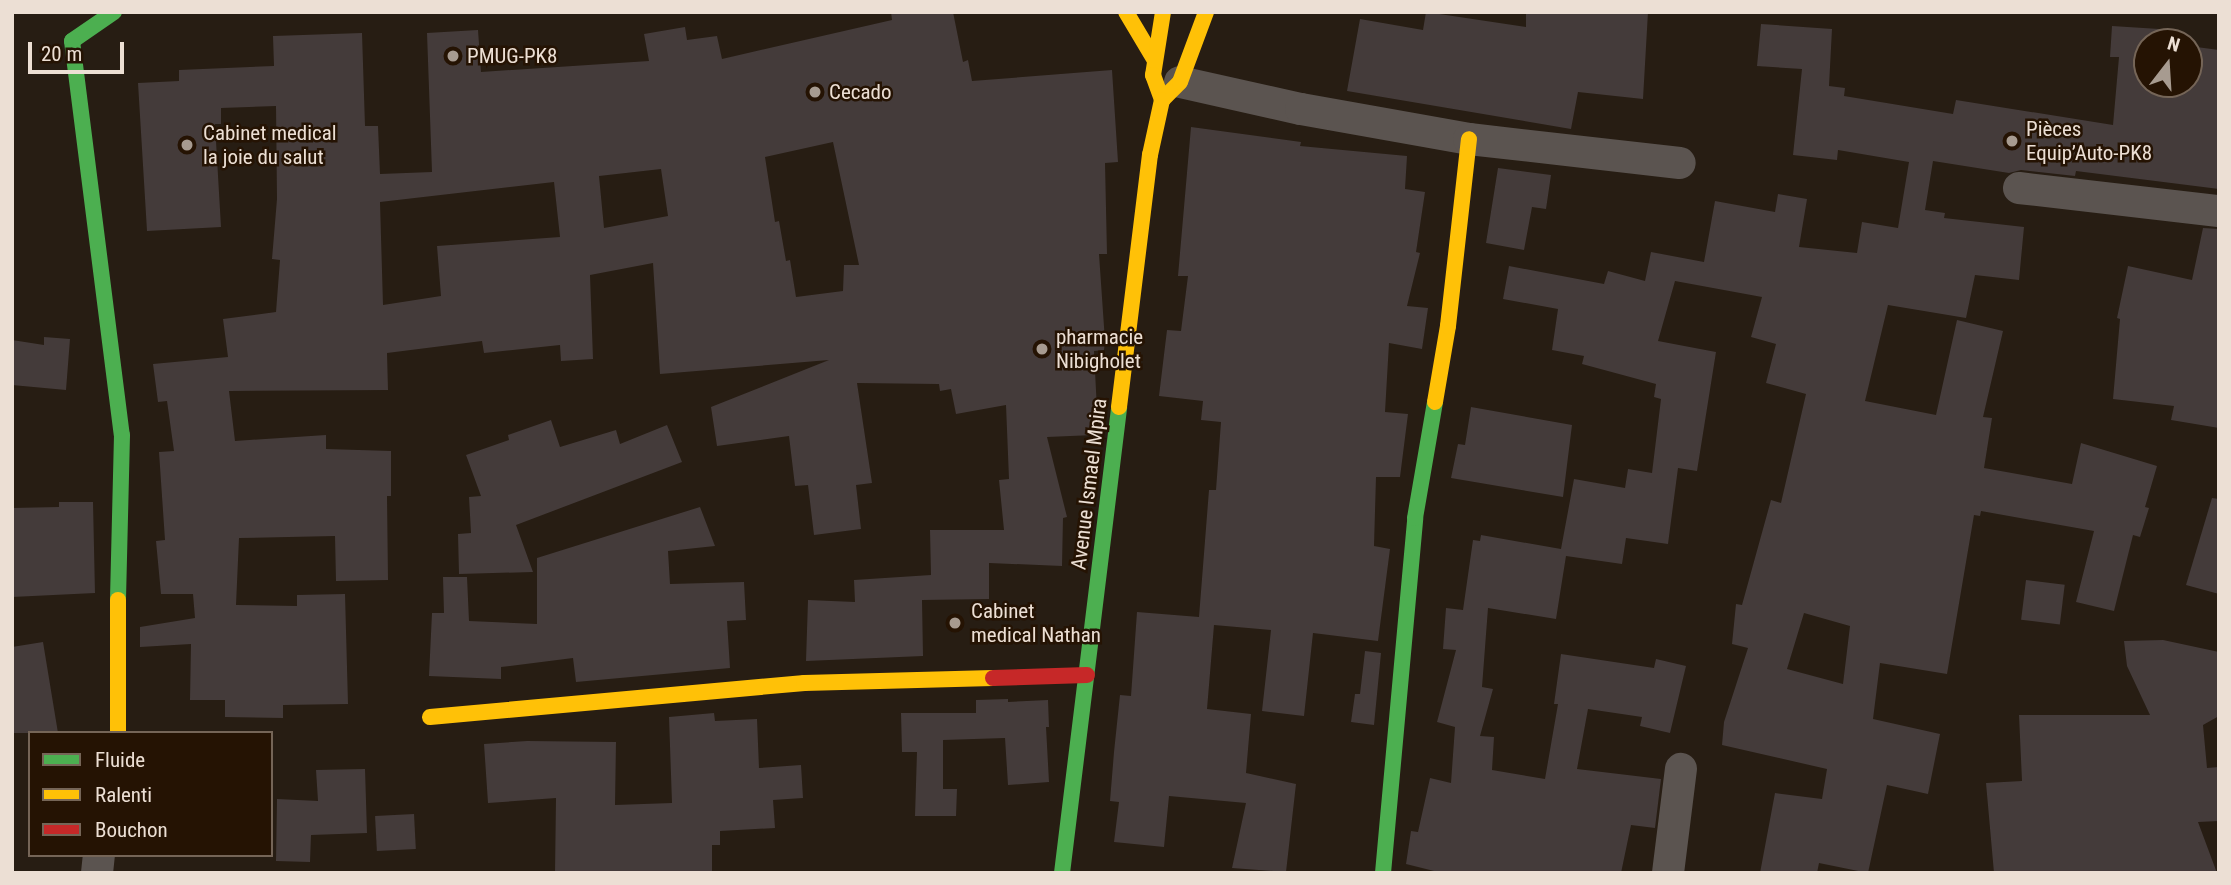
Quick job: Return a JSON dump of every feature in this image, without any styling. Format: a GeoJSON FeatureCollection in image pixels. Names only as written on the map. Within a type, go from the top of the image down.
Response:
{"type":"FeatureCollection","features":[{"type":"Feature","properties":{"kind":"main road"},"geometry":{"type":"LineString","coordinates":[[114,12],[72,41],[122,435],[118,548],[118,731]]}},
{"type":"Feature","properties":{"kind":"main road"},"geometry":{"type":"LineString","coordinates":[[1126,12],[1154,59]]}},
{"type":"Feature","properties":{"kind":"main road"},"geometry":{"type":"LineString","coordinates":[[1163,12],[1153,75],[1171,91]]}},
{"type":"Feature","properties":{"kind":"main road","name":"Avenue Ismael Mpira"},"geometry":{"type":"LineString","coordinates":[[1062,873],[1150,155],[1171,91],[1206,12]]}},
{"type":"Feature","properties":{"kind":"main road"},"geometry":{"type":"LineString","coordinates":[[1199,32],[1220,12]]}},
{"type":"Feature","properties":{"kind":"main road"},"geometry":{"type":"LineString","coordinates":[[1382,873],[1415,518],[1448,326],[1469,139]]}},
{"type":"Feature","properties":{"kind":"main road"},"geometry":{"type":"LineString","coordinates":[[430,717],[804,684],[1087,676]]}},
{"type":"Feature","properties":{"kind":"street"},"geometry":{"type":"LineString","coordinates":[[1171,91],[1301,109],[1469,139],[1680,163]]}},
{"type":"Feature","properties":{"kind":"street"},"geometry":{"type":"LineString","coordinates":[[2019,188],[2219,211]]}},
{"type":"Feature","properties":{"kind":"street"},"geometry":{"type":"LineString","coordinates":[[1668,873],[1681,769]]}},
{"type":"Feature","properties":{"kind":"building"},"geometry":{"type":"Polygon","coordinates":[[[891,12],[953,12],[963,62],[968,60],[972,81],[1112,70],[1118,162],[1105,163],[1107,254],[1099,254],[1105,341],[1104,350],[1094,351],[1097,410],[1094,435],[1047,437],[1067,517],[1063,518],[1062,566],[989,563],[989,599],[922,600],[923,656],[806,661],[808,600],[855,602],[854,580],[931,575],[930,530],[1004,530],[999,480],[1009,479],[1006,405],[956,414],[951,389],[940,391],[939,384],[857,383],[872,483],[856,485],[861,529],[814,535],[808,485],[795,486],[789,436],[717,446],[711,407],[829,360],[660,374],[653,263],[590,275],[593,359],[561,361],[560,345],[484,353],[482,341],[387,353],[388,390],[229,391],[235,441],[326,435],[326,449],[391,451],[391,496],[387,496],[388,580],[336,581],[335,536],[239,538],[236,605],[297,606],[297,595],[345,594],[348,704],[283,705],[283,718],[225,717],[225,700],[190,700],[191,644],[140,647],[140,627],[195,618],[193,594],[161,594],[156,541],[165,540],[159,452],[174,451],[167,401],[158,402],[153,364],[228,357],[223,319],[276,312],[280,260],[272,259],[277,199],[276,106],[221,108],[221,124],[215,124],[221,227],[147,231],[138,83],[179,81],[179,70],[274,66],[273,36],[362,33],[365,126],[378,126],[380,174],[432,172],[427,33],[478,30],[481,72],[649,61],[644,34],[685,27],[687,40],[717,36],[722,59],[892,20],[891,12]],[[833,142],[765,157],[775,222],[779,221],[786,261],[790,260],[796,297],[843,291],[844,265],[859,265],[833,142]],[[661,169],[599,176],[604,228],[668,216],[661,169]],[[554,182],[380,202],[383,305],[441,296],[437,246],[560,237],[554,182]]]}},
{"type":"Feature","properties":{"kind":"building"},"geometry":{"type":"Polygon","coordinates":[[[1426,12],[1526,27],[1526,12],[1648,12],[1643,99],[1578,92],[1571,129],[1347,91],[1360,19],[1423,30],[1426,12]]]}},
{"type":"Feature","properties":{"kind":"building"},"geometry":{"type":"Polygon","coordinates":[[[1761,24],[1832,29],[1829,86],[1845,88],[1844,96],[1953,114],[1956,100],[2113,125],[2119,57],[2110,57],[2112,26],[2144,28],[2133,28],[2133,98],[2203,98],[2203,48],[2219,50],[2219,189],[2076,171],[2075,176],[2021,170],[2009,173],[1933,161],[1925,210],[1945,213],[1944,218],[2024,227],[2019,280],[1975,275],[1966,318],[1888,305],[1865,401],[1936,415],[1957,320],[2003,331],[1983,417],[1992,418],[1984,468],[2072,484],[2081,443],[2157,466],[2145,507],[2149,508],[2140,537],[2133,535],[2114,611],[2076,602],[2094,531],[1981,511],[1980,516],[1974,515],[1947,674],[1880,663],[1873,719],[1940,734],[1928,794],[1887,785],[1868,873],[1819,863],[1817,873],[1760,873],[1775,793],[1822,799],[1827,769],[1722,745],[1724,722],[1748,648],[1732,644],[1736,604],[1742,605],[1771,500],[1781,503],[1806,394],[1766,383],[1776,344],[1751,337],[1762,297],[1675,281],[1658,341],[1716,352],[1697,471],[1678,468],[1668,544],[1626,538],[1622,564],[1566,556],[1556,619],[1488,608],[1482,687],[1493,689],[1480,736],[1494,737],[1492,770],[1545,779],[1558,704],[1554,704],[1561,654],[1654,668],[1656,659],[1686,666],[1670,733],[1640,726],[1642,717],[1588,709],[1577,769],[1661,779],[1655,828],[1631,825],[1621,873],[1442,873],[1406,864],[1411,831],[1418,832],[1430,778],[1451,783],[1455,727],[1437,722],[1456,650],[1443,649],[1446,608],[1463,610],[1473,540],[1480,541],[1481,535],[1561,549],[1574,479],[1625,488],[1628,469],[1652,473],[1661,399],[1654,397],[1656,384],[1582,364],[1584,356],[1552,350],[1558,309],[1503,299],[1509,266],[1604,284],[1608,271],[1645,281],[1651,252],[1704,262],[1715,201],[1775,212],[1778,194],[1807,199],[1799,247],[1857,253],[1862,222],[1898,228],[1909,162],[1838,150],[1837,160],[1793,155],[1802,69],[1757,66],[1761,24]],[[1804,613],[1787,669],[1843,684],[1850,626],[1804,613]]]}},
{"type":"Feature","properties":{"kind":"building"},"geometry":{"type":"Polygon","coordinates":[[[1191,127],[1301,142],[1300,146],[1407,156],[1405,189],[1425,192],[1416,252],[1420,253],[1407,306],[1428,308],[1422,349],[1389,343],[1385,412],[1408,414],[1400,477],[1376,477],[1374,546],[1390,549],[1378,641],[1313,633],[1304,716],[1262,711],[1271,630],[1214,625],[1207,709],[1251,714],[1246,773],[1296,784],[1286,872],[1232,868],[1246,803],[1169,796],[1164,847],[1114,842],[1119,802],[1110,801],[1114,752],[1120,695],[1131,696],[1137,612],[1199,617],[1209,490],[1216,490],[1221,422],[1201,420],[1203,401],[1159,396],[1167,330],[1181,331],[1188,276],[1178,276],[1191,127]]]}},
{"type":"Feature","properties":{"kind":"building"},"geometry":{"type":"Polygon","coordinates":[[[1498,168],[1551,175],[1546,209],[1532,207],[1524,250],[1486,243],[1498,168]]]}},
{"type":"Feature","properties":{"kind":"building"},"geometry":{"type":"Polygon","coordinates":[[[2203,228],[2219,229],[2219,428],[2171,420],[2174,406],[2113,399],[2120,319],[2117,318],[2128,266],[2192,280],[2203,228]]]}},
{"type":"Feature","properties":{"kind":"building"},"geometry":{"type":"Polygon","coordinates":[[[44,337],[70,339],[66,390],[12,385],[12,340],[44,345],[44,337]]]}},
{"type":"Feature","properties":{"kind":"building"},"geometry":{"type":"Polygon","coordinates":[[[1471,407],[1572,425],[1563,497],[1451,478],[1458,444],[1465,445],[1471,407]]]}},
{"type":"Feature","properties":{"kind":"building"},"geometry":{"type":"Polygon","coordinates":[[[551,420],[560,447],[616,430],[620,444],[667,425],[682,462],[516,525],[533,572],[459,574],[458,534],[471,533],[469,497],[481,496],[466,455],[509,440],[508,435],[551,420]]]}},
{"type":"Feature","properties":{"kind":"building"},"geometry":{"type":"Polygon","coordinates":[[[2212,498],[2219,499],[2219,594],[2186,585],[2212,498]]]}},
{"type":"Feature","properties":{"kind":"building"},"geometry":{"type":"Polygon","coordinates":[[[59,502],[93,502],[95,593],[12,597],[12,508],[59,507],[59,502]]]}},
{"type":"Feature","properties":{"kind":"building"},"geometry":{"type":"Polygon","coordinates":[[[700,507],[715,546],[668,551],[670,584],[744,582],[746,620],[727,621],[730,668],[576,682],[573,658],[501,667],[501,679],[429,676],[432,613],[444,613],[443,577],[467,577],[469,621],[537,624],[537,558],[700,507]]]}},
{"type":"Feature","properties":{"kind":"building"},"geometry":{"type":"Polygon","coordinates":[[[2026,580],[2065,585],[2060,624],[2021,620],[2026,580]]]}},
{"type":"Feature","properties":{"kind":"building"},"geometry":{"type":"Polygon","coordinates":[[[2163,640],[2219,652],[2219,716],[2203,725],[2207,768],[2219,767],[2219,821],[2198,822],[2217,873],[1994,873],[1986,783],[2022,781],[2019,715],[2150,715],[2127,666],[2124,641],[2163,640]]]}},
{"type":"Feature","properties":{"kind":"building"},"geometry":{"type":"Polygon","coordinates":[[[43,642],[58,731],[12,733],[12,647],[43,642]]]}},
{"type":"Feature","properties":{"kind":"building"},"geometry":{"type":"Polygon","coordinates":[[[1365,651],[1381,653],[1374,725],[1351,722],[1355,694],[1360,694],[1365,651]]]}},
{"type":"Feature","properties":{"kind":"building"},"geometry":{"type":"Polygon","coordinates":[[[1008,699],[1008,702],[1048,700],[1049,727],[1046,727],[1049,782],[1008,785],[1005,738],[943,740],[943,789],[957,789],[956,816],[915,816],[917,752],[902,752],[901,713],[976,713],[976,700],[1008,699]]]}},
{"type":"Feature","properties":{"kind":"building"},"geometry":{"type":"Polygon","coordinates":[[[714,713],[715,721],[757,719],[759,768],[801,765],[803,798],[773,800],[775,828],[720,831],[720,845],[712,845],[712,873],[555,873],[556,798],[488,803],[484,744],[527,741],[616,742],[615,805],[672,803],[669,717],[714,713]]]}},
{"type":"Feature","properties":{"kind":"building"},"geometry":{"type":"Polygon","coordinates":[[[365,769],[367,833],[311,835],[310,862],[276,861],[277,799],[318,801],[316,770],[365,769]]]}},
{"type":"Feature","properties":{"kind":"building"},"geometry":{"type":"Polygon","coordinates":[[[414,814],[416,849],[377,851],[375,816],[414,814]]]}},
{"type":"Feature","properties":{"kind":"traffic: fast"},"geometry":{"type":"LineString","coordinates":[[114,12],[72,41],[122,435],[118,600]]}},
{"type":"Feature","properties":{"kind":"traffic: fast"},"geometry":{"type":"LineString","coordinates":[[1383,873],[1415,518],[1435,402]]}},
{"type":"Feature","properties":{"kind":"traffic: fast"},"geometry":{"type":"LineString","coordinates":[[1062,873],[1119,407]]}},
{"type":"Feature","properties":{"kind":"traffic: slow"},"geometry":{"type":"LineString","coordinates":[[1126,12],[1154,59]]}},
{"type":"Feature","properties":{"kind":"traffic: slow"},"geometry":{"type":"LineString","coordinates":[[1163,12],[1153,75],[1162,100],[1180,82],[1206,12]]}},
{"type":"Feature","properties":{"kind":"traffic: slow"},"geometry":{"type":"LineString","coordinates":[[1119,407],[1150,155],[1162,100]]}},
{"type":"Feature","properties":{"kind":"traffic: slow"},"geometry":{"type":"LineString","coordinates":[[1435,402],[1448,326],[1469,139]]}},
{"type":"Feature","properties":{"kind":"traffic: slow"},"geometry":{"type":"LineString","coordinates":[[118,600],[118,731]]}},
{"type":"Feature","properties":{"kind":"traffic: slow"},"geometry":{"type":"LineString","coordinates":[[430,717],[804,683],[993,678]]}},
{"type":"Feature","properties":{"kind":"traffic: jam"},"geometry":{"type":"LineString","coordinates":[[993,678],[1087,675]]}},
{"type":"Feature","properties":{"kind":"place","name":"PMUG-PK8"},"geometry":{"type":"Point","coordinates":[453,56]}},
{"type":"Feature","properties":{"kind":"place","name":"Cecado"},"geometry":{"type":"Point","coordinates":[815,92]}},
{"type":"Feature","properties":{"kind":"place","name":"Pièces Equip’Auto-PK8"},"geometry":{"type":"Point","coordinates":[2012,141]}},
{"type":"Feature","properties":{"kind":"place","name":"Cabinet medical la joie du salut"},"geometry":{"type":"Point","coordinates":[187,145]}},
{"type":"Feature","properties":{"kind":"place","name":"pharmacie Nibigholet"},"geometry":{"type":"Point","coordinates":[1042,349]}},
{"type":"Feature","properties":{"kind":"place","name":"Cabinet medical Nathan"},"geometry":{"type":"Point","coordinates":[955,623]}}]}
